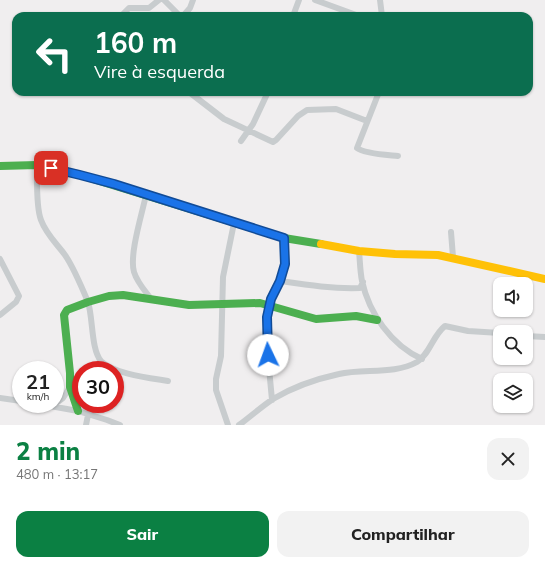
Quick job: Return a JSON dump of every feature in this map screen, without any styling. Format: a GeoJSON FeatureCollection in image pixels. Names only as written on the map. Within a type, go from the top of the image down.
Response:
{"type":"FeatureCollection","features":[{"type":"Feature","properties":{"kind":"street"},"geometry":{"type":"LineString","coordinates":[[126,12],[130,8],[149,8],[160,0]]}},
{"type":"Feature","properties":{"kind":"street"},"geometry":{"type":"LineString","coordinates":[[164,0],[176,12]]}},
{"type":"Feature","properties":{"kind":"street"},"geometry":{"type":"LineString","coordinates":[[186,12],[193,0]]}},
{"type":"Feature","properties":{"kind":"street"},"geometry":{"type":"LineString","coordinates":[[294,12],[299,0]]}},
{"type":"Feature","properties":{"kind":"street"},"geometry":{"type":"LineString","coordinates":[[315,0],[347,12]]}},
{"type":"Feature","properties":{"kind":"street"},"geometry":{"type":"LineString","coordinates":[[380,0],[382,12]]}},
{"type":"Feature","properties":{"kind":"street"},"geometry":{"type":"LineString","coordinates":[[194,96],[224,119],[273,142],[298,116],[307,110],[336,109],[367,121]]}},
{"type":"Feature","properties":{"kind":"street"},"geometry":{"type":"LineString","coordinates":[[241,141],[266,96]]}},
{"type":"Feature","properties":{"kind":"street"},"geometry":{"type":"LineString","coordinates":[[377,96],[357,146],[358,150],[398,156]]}},
{"type":"Feature","properties":{"kind":"street"},"geometry":{"type":"LineString","coordinates":[[0,166],[37,165],[80,175],[284,238],[359,250],[395,254],[438,255],[453,257],[484,266],[545,279]]}},
{"type":"Feature","properties":{"kind":"street"},"geometry":{"type":"LineString","coordinates":[[37,165],[40,219],[51,238],[68,261],[88,302],[98,357],[110,366],[134,375],[168,381]]}},
{"type":"Feature","properties":{"kind":"street"},"geometry":{"type":"LineString","coordinates":[[146,195],[134,253],[133,266],[134,274],[151,299]]}},
{"type":"Feature","properties":{"kind":"street"},"geometry":{"type":"LineString","coordinates":[[228,425],[216,390],[216,379],[221,356],[223,276],[234,223]]}},
{"type":"Feature","properties":{"kind":"street"},"geometry":{"type":"LineString","coordinates":[[451,232],[453,257]]}},
{"type":"Feature","properties":{"kind":"street"},"geometry":{"type":"LineString","coordinates":[[272,400],[267,317],[285,264],[284,238]]}},
{"type":"Feature","properties":{"kind":"street"},"geometry":{"type":"LineString","coordinates":[[359,250],[363,282],[377,320],[401,346],[422,359]]}},
{"type":"Feature","properties":{"kind":"street"},"geometry":{"type":"LineString","coordinates":[[0,258],[19,296],[16,302],[0,315]]}},
{"type":"Feature","properties":{"kind":"street"},"geometry":{"type":"LineString","coordinates":[[280,281],[323,288],[350,289],[360,288],[363,282]]}},
{"type":"Feature","properties":{"kind":"street"},"geometry":{"type":"LineString","coordinates":[[72,393],[70,387],[64,315],[67,310],[109,296],[151,299],[190,305],[260,303],[316,319],[356,316],[377,320]]}},
{"type":"Feature","properties":{"kind":"street"},"geometry":{"type":"LineString","coordinates":[[239,425],[272,400],[296,387],[340,374],[374,372],[402,368],[422,359],[440,330],[445,326],[468,331],[493,333]]}},
{"type":"Feature","properties":{"kind":"street"},"geometry":{"type":"LineString","coordinates":[[533,336],[545,337]]}},
{"type":"Feature","properties":{"kind":"street"},"geometry":{"type":"LineString","coordinates":[[64,398],[70,387]]}},
{"type":"Feature","properties":{"kind":"street"},"geometry":{"type":"LineString","coordinates":[[0,398],[12,400]]}},
{"type":"Feature","properties":{"kind":"street"},"geometry":{"type":"LineString","coordinates":[[83,413],[120,425]]}},
{"type":"Feature","properties":{"kind":"street"},"geometry":{"type":"LineString","coordinates":[[86,425],[88,415]]}},
{"type":"Feature","properties":{"kind":"traffic: fast"},"geometry":{"type":"LineString","coordinates":[[0,166],[37,165],[80,175],[284,238],[321,244]]}},
{"type":"Feature","properties":{"kind":"traffic: fast"},"geometry":{"type":"LineString","coordinates":[[72,393],[70,387],[64,315],[67,310],[109,296],[123,295],[189,305],[260,303],[316,319],[356,316],[377,320]]}},
{"type":"Feature","properties":{"kind":"traffic: slow"},"geometry":{"type":"LineString","coordinates":[[321,244],[359,251],[438,255],[545,279]]}},
{"type":"Feature","properties":{"kind":"route"},"geometry":{"type":"LineString","coordinates":[[51,168],[114,184],[284,238],[286,258],[285,264],[280,281],[271,299],[267,317],[268,355]]}}]}
